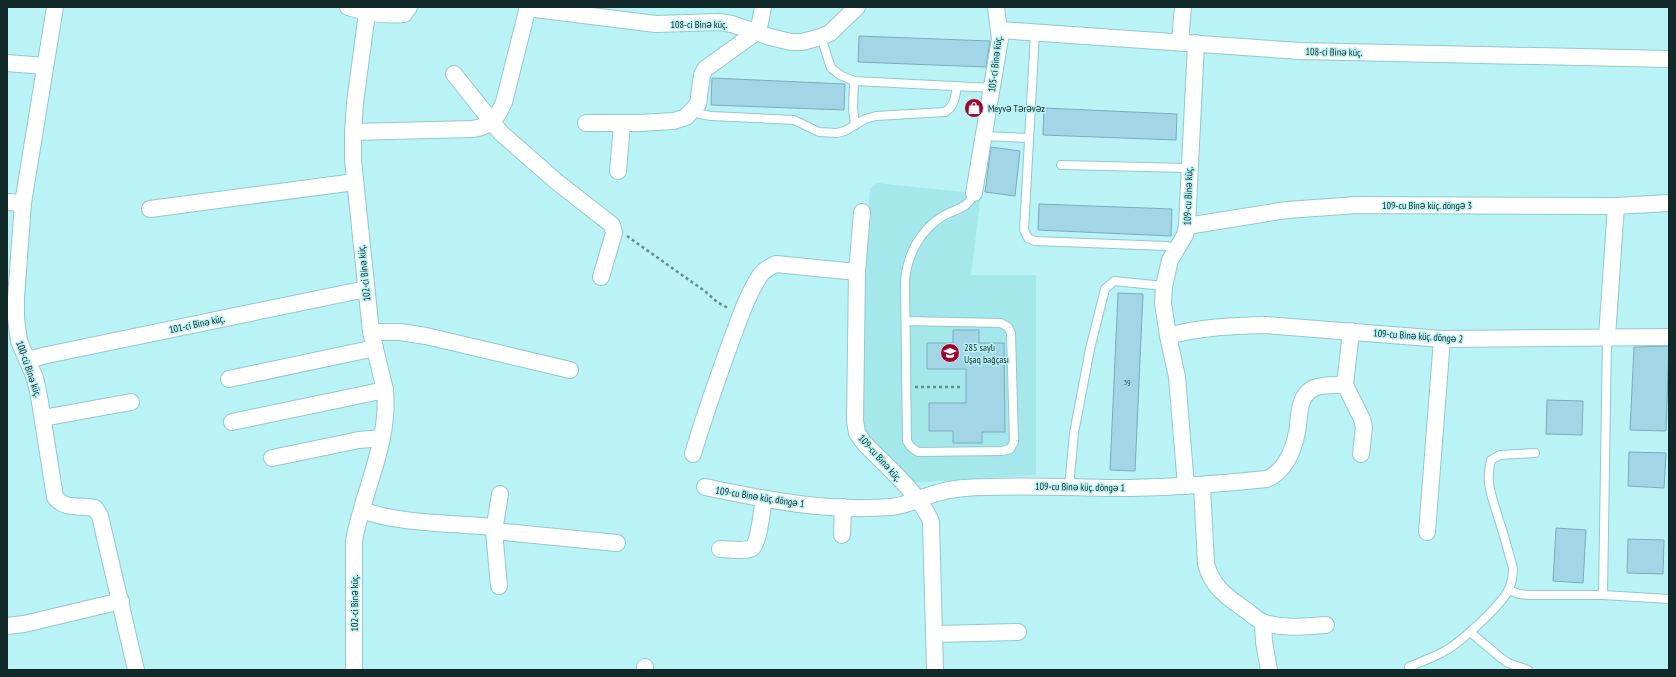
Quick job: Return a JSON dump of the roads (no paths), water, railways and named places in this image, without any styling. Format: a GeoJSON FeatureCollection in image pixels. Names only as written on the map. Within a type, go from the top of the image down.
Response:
{"type":"FeatureCollection","features":[{"type":"Feature","properties":{"kind":"street","name":"100-cü Binə küç."},"geometry":{"type":"LineString","coordinates":[[55,7],[23,203],[12,332],[19,341],[35,378],[56,497],[59,502],[66,506],[86,506],[95,508],[100,516],[136,670]]}},
{"type":"Feature","properties":{"kind":"street"},"geometry":{"type":"LineString","coordinates":[[348,7],[367,13],[404,14],[409,7]]}},
{"type":"Feature","properties":{"kind":"street"},"geometry":{"type":"LineString","coordinates":[[353,132],[473,129],[484,127],[491,122],[500,112],[504,102],[528,7]]}},
{"type":"Feature","properties":{"kind":"street","name":"108-ci Binə küç."},"geometry":{"type":"LineString","coordinates":[[528,7],[625,14],[656,24],[718,22],[732,24],[755,33],[791,42],[802,42],[830,33],[857,7]]}},
{"type":"Feature","properties":{"kind":"street"},"geometry":{"type":"LineString","coordinates":[[586,123],[622,124],[674,120],[686,117],[698,104],[702,75],[705,69],[755,33],[760,23],[763,7]]}},
{"type":"Feature","properties":{"kind":"street","name":"105-ci Binə küç."},"geometry":{"type":"LineString","coordinates":[[974,193],[993,88],[1000,39],[996,7]]}},
{"type":"Feature","properties":{"kind":"street"},"geometry":{"type":"LineString","coordinates":[[1180,42],[1183,7]]}},
{"type":"Feature","properties":{"kind":"street","name":"102-ci Binə küç."},"geometry":{"type":"LineString","coordinates":[[354,670],[354,557],[357,526],[379,454],[386,414],[385,390],[371,332],[353,160],[353,132],[367,13]]}},
{"type":"Feature","properties":{"kind":"street","name":"108-ci Binə küç."},"geometry":{"type":"LineString","coordinates":[[1000,30],[1300,51],[1669,59]]}},
{"type":"Feature","properties":{"kind":"street","name":"109-cu Binə küç."},"geometry":{"type":"LineString","coordinates":[[1186,486],[1177,377],[1168,336],[1163,303],[1164,286],[1170,260],[1185,235],[1187,226],[1196,44]]}},
{"type":"Feature","properties":{"kind":"street"},"geometry":{"type":"LineString","coordinates":[[7,63],[45,66]]}},
{"type":"Feature","properties":{"kind":"street"},"geometry":{"type":"LineString","coordinates":[[454,74],[501,133],[557,182],[612,224],[614,233],[601,277]]}},
{"type":"Feature","properties":{"kind":"street"},"geometry":{"type":"LineString","coordinates":[[618,171],[622,124]]}},
{"type":"Feature","properties":{"kind":"street"},"geometry":{"type":"LineString","coordinates":[[150,210],[355,182]]}},
{"type":"Feature","properties":{"kind":"street"},"geometry":{"type":"LineString","coordinates":[[7,202],[23,203]]}},
{"type":"Feature","properties":{"kind":"street","name":"109-cu Binə küç. döngə 3"},"geometry":{"type":"LineString","coordinates":[[1187,226],[1316,207],[1357,205],[1616,206],[1669,204]]}},
{"type":"Feature","properties":{"kind":"street"},"geometry":{"type":"LineString","coordinates":[[1608,337],[1616,206]]}},
{"type":"Feature","properties":{"kind":"street","name":"109-cu Binə küç."},"geometry":{"type":"LineString","coordinates":[[862,212],[857,272],[855,421],[857,432],[864,443],[918,500],[926,511],[931,522],[935,670]]}},
{"type":"Feature","properties":{"kind":"street"},"geometry":{"type":"LineString","coordinates":[[693,454],[708,405],[741,315],[762,273],[767,268],[776,264],[857,272]]}},
{"type":"Feature","properties":{"kind":"street","name":"101-ci Binə küç."},"geometry":{"type":"LineString","coordinates":[[28,360],[47,354],[366,290]]}},
{"type":"Feature","properties":{"kind":"street","name":"109-cu Binə küç. döngə 2"},"geometry":{"type":"LineString","coordinates":[[1168,336],[1190,330],[1266,325],[1442,339],[1669,337]]}},
{"type":"Feature","properties":{"kind":"street"},"geometry":{"type":"LineString","coordinates":[[1351,331],[1345,385],[1362,419],[1364,428],[1361,454]]}},
{"type":"Feature","properties":{"kind":"street"},"geometry":{"type":"LineString","coordinates":[[371,332],[400,332],[426,336],[570,370]]}},
{"type":"Feature","properties":{"kind":"street"},"geometry":{"type":"LineString","coordinates":[[1427,532],[1442,339]]}},
{"type":"Feature","properties":{"kind":"street"},"geometry":{"type":"LineString","coordinates":[[229,379],[375,348]]}},
{"type":"Feature","properties":{"kind":"street","name":"109-cu Binə küç. döngə 1"},"geometry":{"type":"LineString","coordinates":[[705,487],[764,499],[843,507],[890,507],[903,505],[937,492],[955,489],[987,487],[1202,486],[1266,479],[1274,477],[1282,468],[1293,446],[1297,432],[1302,399],[1314,388],[1323,385],[1345,385]]}},
{"type":"Feature","properties":{"kind":"street"},"geometry":{"type":"LineString","coordinates":[[232,422],[385,390]]}},
{"type":"Feature","properties":{"kind":"street"},"geometry":{"type":"LineString","coordinates":[[43,418],[131,402]]}},
{"type":"Feature","properties":{"kind":"street"},"geometry":{"type":"LineString","coordinates":[[272,458],[359,440],[382,438]]}},
{"type":"Feature","properties":{"kind":"street"},"geometry":{"type":"LineString","coordinates":[[1202,486],[1206,564],[1209,576],[1224,595],[1263,623],[1282,626],[1326,625]]}},
{"type":"Feature","properties":{"kind":"street"},"geometry":{"type":"LineString","coordinates":[[499,586],[494,531],[500,494]]}},
{"type":"Feature","properties":{"kind":"street"},"geometry":{"type":"LineString","coordinates":[[720,549],[752,548],[756,542],[764,499]]}},
{"type":"Feature","properties":{"kind":"street"},"geometry":{"type":"LineString","coordinates":[[842,535],[843,507]]}},
{"type":"Feature","properties":{"kind":"street"},"geometry":{"type":"LineString","coordinates":[[362,510],[393,519],[493,527],[494,531],[617,543]]}},
{"type":"Feature","properties":{"kind":"street"},"geometry":{"type":"LineString","coordinates":[[7,626],[24,624],[121,601]]}},
{"type":"Feature","properties":{"kind":"street"},"geometry":{"type":"LineString","coordinates":[[1263,623],[1264,642],[1269,670]]}},
{"type":"Feature","properties":{"kind":"street"},"geometry":{"type":"LineString","coordinates":[[934,634],[1018,632]]}},
{"type":"Feature","properties":{"kind":"lane"},"geometry":{"type":"LineString","coordinates":[[1035,33],[1024,230],[1028,238],[1035,241],[1166,246],[1176,248]]}},
{"type":"Feature","properties":{"kind":"lane"},"geometry":{"type":"LineString","coordinates":[[821,37],[832,68],[840,75],[854,81],[993,88]]}},
{"type":"Feature","properties":{"kind":"lane"},"geometry":{"type":"LineString","coordinates":[[854,81],[852,108],[855,125]]}},
{"type":"Feature","properties":{"kind":"lane"},"geometry":{"type":"LineString","coordinates":[[694,110],[700,114],[711,116],[794,120],[819,132],[828,133],[845,131],[876,116],[945,112],[951,109],[957,86]]}},
{"type":"Feature","properties":{"kind":"lane"},"geometry":{"type":"LineString","coordinates":[[984,136],[1028,138]]}},
{"type":"Feature","properties":{"kind":"lane"},"geometry":{"type":"LineString","coordinates":[[1061,165],[1189,168]]}},
{"type":"Feature","properties":{"kind":"lane"},"geometry":{"type":"LineString","coordinates":[[906,321],[1001,323],[1008,327],[1011,333],[1014,442],[1010,449],[1002,452],[918,452],[911,447],[907,441],[905,281],[906,266],[909,256],[919,239],[928,229],[943,216],[966,205],[971,201],[974,193]]}},
{"type":"Feature","properties":{"kind":"lane"},"geometry":{"type":"LineString","coordinates":[[1069,487],[1074,433],[1090,349],[1108,284],[1114,281],[1164,286]]}},
{"type":"Feature","properties":{"kind":"lane"},"geometry":{"type":"LineString","coordinates":[[1603,595],[1608,337]]}},
{"type":"Feature","properties":{"kind":"lane"},"geometry":{"type":"LineString","coordinates":[[1409,667],[1442,653],[1456,644],[1502,600],[1508,590],[1513,576],[1512,568],[1498,515],[1491,497],[1488,471],[1491,460],[1500,455],[1535,453]]}},
{"type":"Feature","properties":{"kind":"lane"},"geometry":{"type":"LineString","coordinates":[[1508,590],[1519,594],[1528,595],[1603,595],[1669,599]]}},
{"type":"Feature","properties":{"kind":"lane"},"geometry":{"type":"LineString","coordinates":[[1470,632],[1508,663],[1528,670]]}},
{"type":"Feature","properties":{"kind":"place","name":"Meyvə Tərəvəz"},"geometry":{"type":"Point","coordinates":[974,108]}},
{"type":"Feature","properties":{"kind":"place","name":"285 saylı Uşaq bağçası"},"geometry":{"type":"Point","coordinates":[950,353]}}]}
